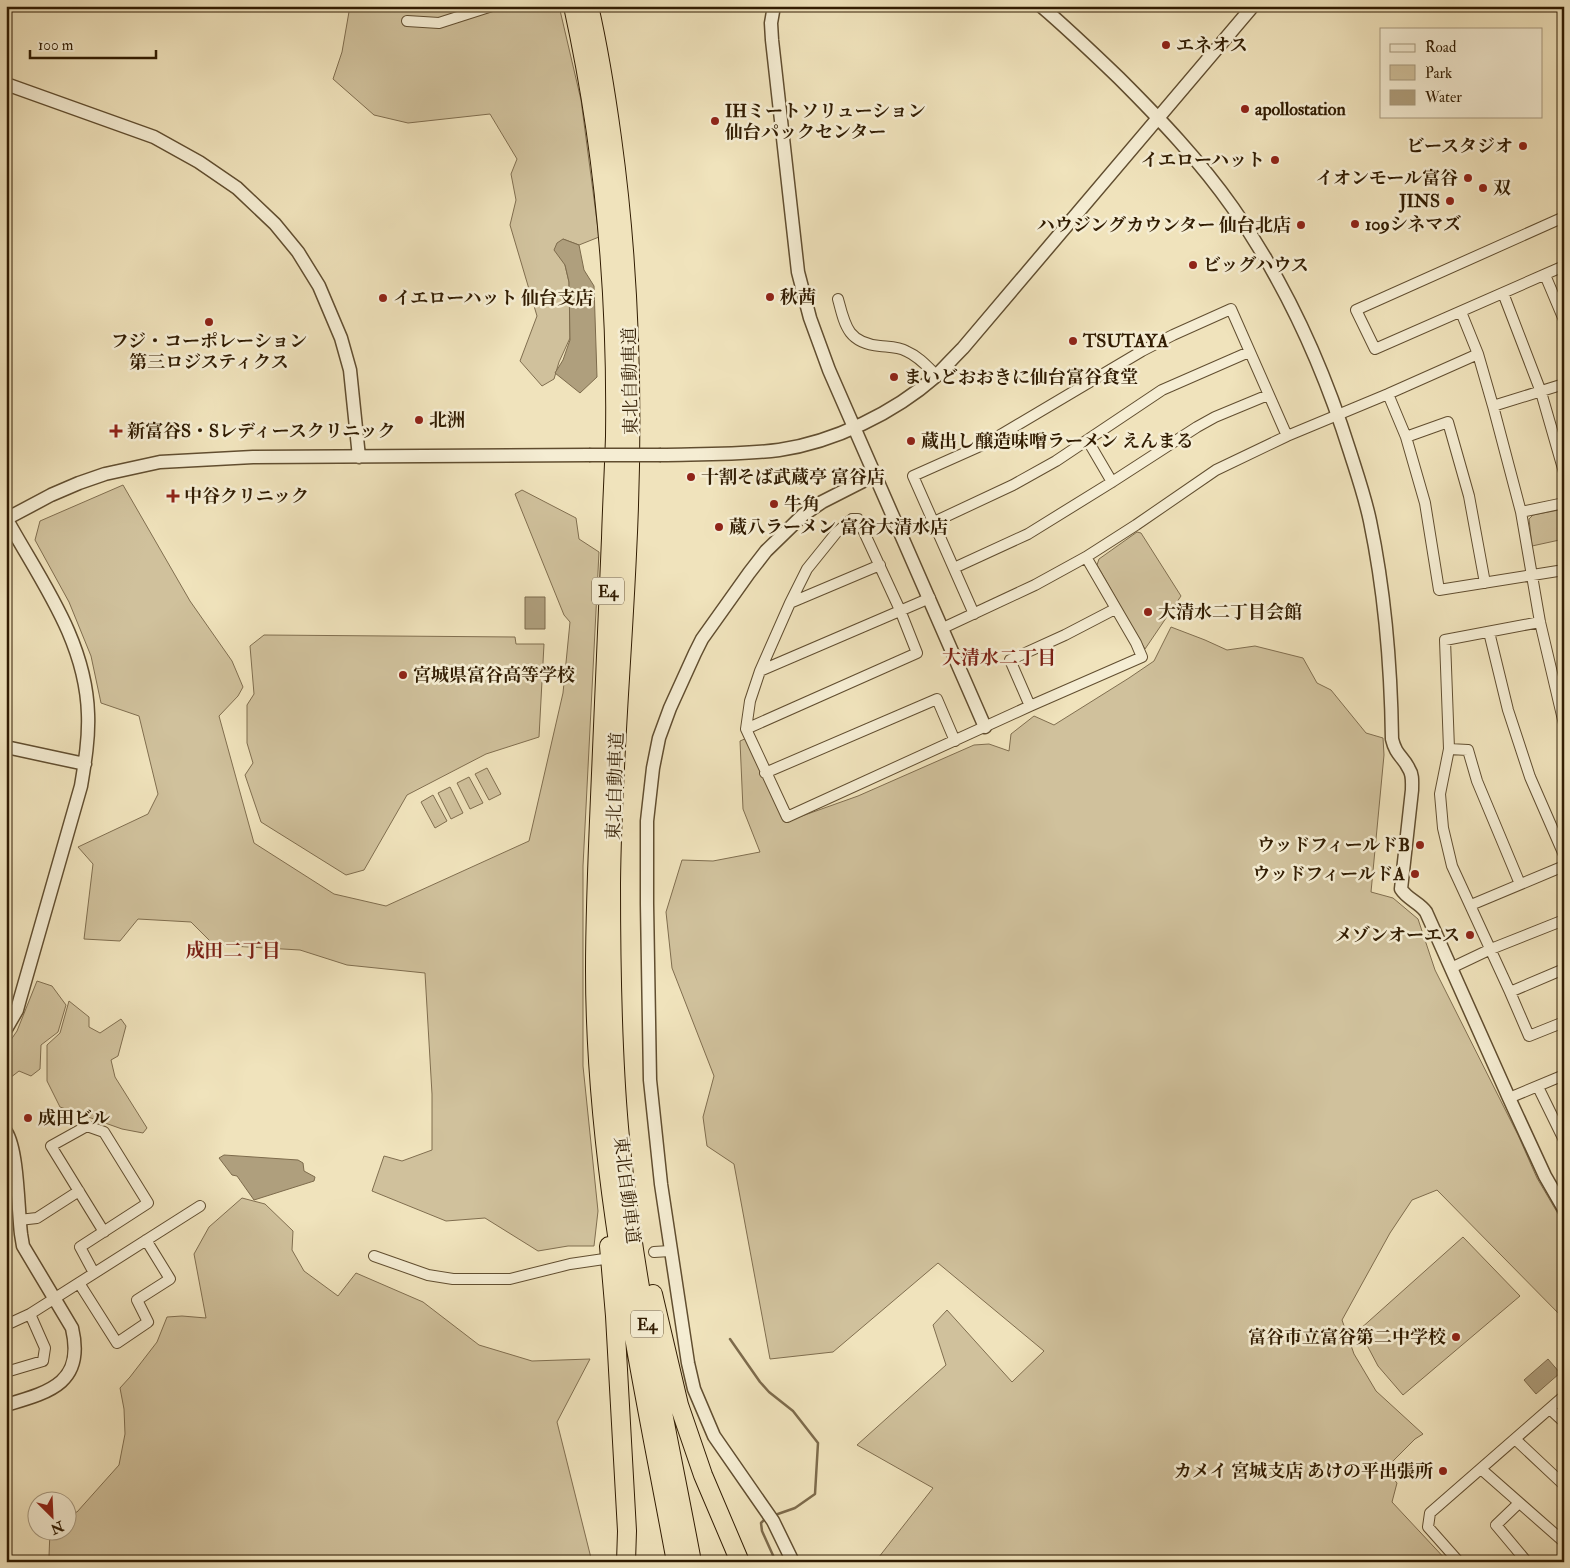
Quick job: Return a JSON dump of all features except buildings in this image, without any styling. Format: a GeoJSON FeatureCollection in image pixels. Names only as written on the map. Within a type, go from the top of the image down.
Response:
{"type":"FeatureCollection","features":[{"type":"Feature","properties":{"kind":"highway","name":"東北自動車道"},"geometry":{"type":"LineString","coordinates":[[573,6],[590,93],[602,172],[610,254],[613,332],[615,435],[596,878],[595,973],[599,1079],[609,1178],[629,1308],[676,1562]]}},
{"type":"Feature","properties":{"kind":"highway","name":"東北自動車道"},"geometry":{"type":"LineString","coordinates":[[589,6],[606,91],[617,176],[625,256],[629,332],[631,436],[628,541],[611,880],[612,983],[616,1084],[626,1184],[640,1289],[692,1562]]}},
{"type":"Feature","properties":{"kind":"highway"},"geometry":{"type":"LineString","coordinates":[[616,1084],[651,1286],[679,1405],[703,1476],[740,1562]]}},
{"type":"Feature","properties":{"kind":"highway"},"geometry":{"type":"LineString","coordinates":[[609,1178],[608,1229],[628,1531],[626,1562]]}},
{"type":"Feature","properties":{"kind":"street"},"geometry":{"type":"LineString","coordinates":[[407,21],[439,23],[492,6]]}},
{"type":"Feature","properties":{"kind":"street"},"geometry":{"type":"LineString","coordinates":[[774,6],[772,40],[798,272],[804,298],[815,335],[985,727]]}},
{"type":"Feature","properties":{"kind":"street"},"geometry":{"type":"LineString","coordinates":[[1041,6],[1068,29],[1159,118],[1201,166],[1233,208],[1262,252],[1289,300],[1311,348],[1338,415],[1363,493],[1379,568],[1389,664],[1392,739],[1395,749],[1409,768],[1412,777],[1401,889],[1404,894],[1426,912],[1508,1098],[1545,1176],[1564,1209]]}},
{"type":"Feature","properties":{"kind":"street"},"geometry":{"type":"LineString","coordinates":[[6,1029],[11,1022],[20,999],[81,786],[88,735],[88,712],[80,662],[72,638],[57,606],[6,519],[79,482],[104,474],[160,462],[253,457],[723,454],[780,450],[854,427],[886,412],[901,402],[936,376],[963,348],[1253,6]]}},
{"type":"Feature","properties":{"kind":"street"},"geometry":{"type":"LineString","coordinates":[[6,84],[154,137],[200,162],[237,188],[275,224],[298,252],[318,286],[341,338],[350,370],[360,457]]}},
{"type":"Feature","properties":{"kind":"street"},"geometry":{"type":"LineString","coordinates":[[1564,217],[1356,310],[1376,349],[1564,266]]}},
{"type":"Feature","properties":{"kind":"street"},"geometry":{"type":"LineString","coordinates":[[1545,275],[1564,320]]}},
{"type":"Feature","properties":{"kind":"street"},"geometry":{"type":"LineString","coordinates":[[1503,294],[1541,392],[1564,472]]}},
{"type":"Feature","properties":{"kind":"street"},"geometry":{"type":"LineString","coordinates":[[838,299],[848,332],[858,341],[869,345],[905,350],[920,359],[936,376]]}},
{"type":"Feature","properties":{"kind":"street"},"geometry":{"type":"LineString","coordinates":[[974,614],[913,476],[987,443],[1142,351],[1231,309],[1287,436]]}},
{"type":"Feature","properties":{"kind":"street"},"geometry":{"type":"LineString","coordinates":[[1461,312],[1478,354],[1521,512],[1540,622],[1564,724]]}},
{"type":"Feature","properties":{"kind":"street"},"geometry":{"type":"LineString","coordinates":[[934,522],[1013,485],[1088,441],[1162,390],[1249,352]]}},
{"type":"Feature","properties":{"kind":"street"},"geometry":{"type":"LineString","coordinates":[[943,628],[1035,585],[1086,557],[1216,470],[1287,436],[1478,354]]}},
{"type":"Feature","properties":{"kind":"street"},"geometry":{"type":"LineString","coordinates":[[1493,406],[1564,384]]}},
{"type":"Feature","properties":{"kind":"street"},"geometry":{"type":"LineString","coordinates":[[1388,394],[1406,437],[1425,503],[1439,590],[1564,570]]}},
{"type":"Feature","properties":{"kind":"street"},"geometry":{"type":"LineString","coordinates":[[954,568],[1028,534],[1207,421],[1268,395]]}},
{"type":"Feature","properties":{"kind":"street"},"geometry":{"type":"LineString","coordinates":[[1406,437],[1448,422],[1469,496],[1485,582]]}},
{"type":"Feature","properties":{"kind":"street"},"geometry":{"type":"LineString","coordinates":[[1088,441],[1112,482]]}},
{"type":"Feature","properties":{"kind":"street"},"geometry":{"type":"LineString","coordinates":[[794,1562],[770,1517],[714,1436],[694,1389],[688,1363],[670,1251],[652,1099],[647,821],[653,768],[659,738],[694,653],[766,551],[785,532],[810,511],[875,475]]}},
{"type":"Feature","properties":{"kind":"street"},"geometry":{"type":"LineString","coordinates":[[1521,512],[1564,503]]}},
{"type":"Feature","properties":{"kind":"street"},"geometry":{"type":"LineString","coordinates":[[746,729],[917,653],[900,610],[858,519],[852,519],[836,533],[807,569],[760,671],[750,702],[746,729],[765,773],[788,817],[1142,657],[1136,643],[1086,557]]}},
{"type":"Feature","properties":{"kind":"street"},"geometry":{"type":"LineString","coordinates":[[790,603],[880,565]]}},
{"type":"Feature","properties":{"kind":"street"},"geometry":{"type":"LineString","coordinates":[[760,671],[930,598]]}},
{"type":"Feature","properties":{"kind":"street"},"geometry":{"type":"LineString","coordinates":[[1030,706],[1010,660],[1065,635],[1115,609]]}},
{"type":"Feature","properties":{"kind":"street"},"geometry":{"type":"LineString","coordinates":[[1540,622],[1446,640],[1449,749],[1440,794],[1443,828],[1452,866],[1529,1036],[1564,1022]]}},
{"type":"Feature","properties":{"kind":"street"},"geometry":{"type":"LineString","coordinates":[[1489,632],[1508,710],[1524,760],[1564,855]]}},
{"type":"Feature","properties":{"kind":"street"},"geometry":{"type":"LineString","coordinates":[[765,773],[937,699],[955,741]]}},
{"type":"Feature","properties":{"kind":"street"},"geometry":{"type":"LineString","coordinates":[[6,747],[85,764]]}},
{"type":"Feature","properties":{"kind":"street"},"geometry":{"type":"LineString","coordinates":[[1449,749],[1468,750],[1477,781],[1520,884]]}},
{"type":"Feature","properties":{"kind":"street"},"geometry":{"type":"LineString","coordinates":[[1471,905],[1564,866]]}},
{"type":"Feature","properties":{"kind":"street"},"geometry":{"type":"LineString","coordinates":[[1451,968],[1491,949],[1564,920]]}},
{"type":"Feature","properties":{"kind":"street"},"geometry":{"type":"LineString","coordinates":[[1510,992],[1564,969]]}},
{"type":"Feature","properties":{"kind":"street"},"geometry":{"type":"LineString","coordinates":[[1508,1098],[1564,1076]]}},
{"type":"Feature","properties":{"kind":"street"},"geometry":{"type":"LineString","coordinates":[[1538,1087],[1564,1140]]}},
{"type":"Feature","properties":{"kind":"street"},"geometry":{"type":"LineString","coordinates":[[94,1273],[80,1247],[104,1232],[148,1203],[104,1132],[87,1126],[51,1146],[104,1232]]}},
{"type":"Feature","properties":{"kind":"street"},"geometry":{"type":"LineString","coordinates":[[6,1132],[13,1151],[11,1174],[23,1246],[72,1328],[76,1342],[75,1357],[69,1373],[52,1389],[6,1405]]}},
{"type":"Feature","properties":{"kind":"street"},"geometry":{"type":"LineString","coordinates":[[19,1220],[37,1218],[79,1191]]}},
{"type":"Feature","properties":{"kind":"street"},"geometry":{"type":"LineString","coordinates":[[6,1325],[30,1314],[200,1206]]}},
{"type":"Feature","properties":{"kind":"street"},"geometry":{"type":"LineString","coordinates":[[79,1283],[117,1344],[148,1322],[137,1300],[170,1279],[146,1240]]}},
{"type":"Feature","properties":{"kind":"street"},"geometry":{"type":"LineString","coordinates":[[654,1252],[670,1251]]}},
{"type":"Feature","properties":{"kind":"street"},"geometry":{"type":"LineString","coordinates":[[374,1256],[428,1275],[453,1279],[510,1279],[570,1264],[604,1259]]}},
{"type":"Feature","properties":{"kind":"street"},"geometry":{"type":"LineString","coordinates":[[6,1372],[43,1361],[45,1348],[30,1314]]}},
{"type":"Feature","properties":{"kind":"street"},"geometry":{"type":"LineString","coordinates":[[1459,1562],[1428,1527],[1430,1513],[1564,1396]]}},
{"type":"Feature","properties":{"kind":"street"},"geometry":{"type":"LineString","coordinates":[[1550,1409],[1564,1422]]}},
{"type":"Feature","properties":{"kind":"street"},"geometry":{"type":"LineString","coordinates":[[1515,1439],[1564,1485]]}},
{"type":"Feature","properties":{"kind":"street"},"geometry":{"type":"LineString","coordinates":[[1481,1469],[1564,1542]]}},
{"type":"Feature","properties":{"kind":"street"},"geometry":{"type":"LineString","coordinates":[[1519,1503],[1496,1525],[1527,1562]]}},
{"type":"Feature","properties":{"kind":"green space"},"geometry":{"type":"Polygon","coordinates":[[[350,6],[559,6],[581,100],[599,237],[579,245],[563,239],[565,265],[569,282],[570,338],[559,362],[554,379],[542,386],[520,361],[537,316],[510,225],[516,200],[511,174],[517,159],[490,114],[408,123],[374,115],[333,79],[342,52],[350,6]]]}},
{"type":"Feature","properties":{"kind":"green space"},"geometry":{"type":"Polygon","coordinates":[[[123,485],[190,601],[232,661],[243,687],[238,696],[219,716],[254,843],[334,894],[386,906],[529,841],[563,693],[570,622],[564,615],[515,494],[522,490],[576,518],[579,539],[599,552],[583,866],[583,1066],[598,1211],[594,1246],[568,1246],[538,1251],[485,1218],[446,1221],[372,1191],[384,1156],[402,1161],[432,1150],[432,1094],[425,973],[347,965],[300,950],[214,945],[191,922],[138,919],[120,941],[84,939],[93,864],[78,847],[148,814],[158,794],[139,716],[101,703],[91,656],[69,602],[35,540],[40,521],[123,485]]]}},
{"type":"Feature","properties":{"kind":"green space"},"geometry":{"type":"Polygon","coordinates":[[[1564,509],[1564,539],[1532,546],[1529,519],[1533,515],[1564,509]]]}},
{"type":"Feature","properties":{"kind":"green space"},"geometry":{"type":"Polygon","coordinates":[[[1137,532],[1141,533],[1181,596],[1145,649],[1097,565],[1099,559],[1137,532]]]}},
{"type":"Feature","properties":{"kind":"green space"},"geometry":{"type":"Polygon","coordinates":[[[1171,627],[1227,650],[1255,646],[1303,658],[1317,683],[1331,690],[1366,733],[1383,738],[1384,755],[1371,892],[1393,898],[1418,919],[1435,970],[1518,1135],[1537,1178],[1564,1224],[1564,1319],[1437,1190],[1412,1200],[1390,1233],[1342,1320],[1354,1354],[1376,1391],[1423,1434],[1415,1439],[1385,1469],[1397,1483],[1392,1502],[1448,1562],[875,1562],[933,1488],[857,1445],[946,1365],[933,1325],[947,1310],[1012,1382],[1044,1351],[938,1263],[833,1352],[770,1359],[734,1164],[707,1146],[703,1117],[714,1076],[672,968],[666,912],[682,860],[713,861],[760,852],[743,809],[740,741],[747,738],[785,822],[858,796],[974,745],[989,744],[1009,751],[1011,734],[1034,716],[1054,725],[1154,661],[1171,627]]]}},
{"type":"Feature","properties":{"kind":"green space"},"geometry":{"type":"Polygon","coordinates":[[[264,635],[515,637],[516,644],[544,644],[539,737],[486,754],[407,795],[364,870],[346,875],[261,822],[245,775],[253,763],[247,743],[247,705],[254,694],[250,646],[264,635]]]}},
{"type":"Feature","properties":{"kind":"green space"},"geometry":{"type":"Polygon","coordinates":[[[487,768],[501,794],[489,800],[475,774],[487,768]]]}},
{"type":"Feature","properties":{"kind":"green space"},"geometry":{"type":"Polygon","coordinates":[[[469,777],[483,803],[470,809],[457,783],[469,777]]]}},
{"type":"Feature","properties":{"kind":"green space"},"geometry":{"type":"Polygon","coordinates":[[[450,787],[463,813],[451,819],[438,793],[450,787]]]}},
{"type":"Feature","properties":{"kind":"green space"},"geometry":{"type":"Polygon","coordinates":[[[433,795],[447,821],[435,828],[421,802],[433,795]]]}},
{"type":"Feature","properties":{"kind":"green space"},"geometry":{"type":"Polygon","coordinates":[[[37,981],[52,986],[66,1005],[58,1032],[41,1045],[40,1069],[31,1076],[19,1071],[6,1081],[6,1047],[17,1031],[37,981]]]}},
{"type":"Feature","properties":{"kind":"green space"},"geometry":{"type":"Polygon","coordinates":[[[69,1001],[89,1017],[89,1027],[100,1033],[121,1019],[126,1026],[118,1056],[111,1060],[115,1077],[147,1128],[143,1133],[122,1129],[60,1107],[47,1081],[47,1045],[60,1033],[69,1001]]]}},
{"type":"Feature","properties":{"kind":"green space"},"geometry":{"type":"Polygon","coordinates":[[[242,1198],[265,1204],[293,1231],[292,1250],[304,1271],[338,1296],[356,1273],[423,1302],[479,1345],[532,1361],[590,1359],[557,1422],[592,1562],[53,1562],[49,1556],[50,1540],[78,1540],[78,1511],[119,1465],[125,1434],[124,1409],[120,1388],[157,1342],[167,1317],[206,1318],[194,1254],[209,1227],[242,1198]]]}},
{"type":"Feature","properties":{"kind":"green space"},"geometry":{"type":"Polygon","coordinates":[[[1463,1237],[1520,1296],[1403,1395],[1378,1366],[1359,1330],[1463,1237]]]}},
{"type":"Feature","properties":{"kind":"water"},"geometry":{"type":"Polygon","coordinates":[[[563,239],[579,245],[584,270],[594,286],[597,377],[580,393],[555,373],[563,360],[570,340],[569,282],[565,265],[554,250],[557,243],[563,239]]]}},
{"type":"Feature","properties":{"kind":"water"},"geometry":{"type":"Polygon","coordinates":[[[525,597],[545,597],[545,629],[525,629],[525,597]]]}},
{"type":"Feature","properties":{"kind":"water"},"geometry":{"type":"Polygon","coordinates":[[[224,1155],[298,1160],[303,1163],[304,1171],[315,1177],[314,1181],[254,1200],[237,1176],[232,1175],[219,1158],[224,1155]]]}},
{"type":"Feature","properties":{"kind":"water"},"geometry":{"type":"Polygon","coordinates":[[[1548,1359],[1560,1373],[1536,1394],[1524,1380],[1548,1359]]]}},
{"type":"Feature","properties":{"kind":"waterway"},"geometry":{"type":"LineString","coordinates":[[730,1339],[760,1382],[769,1392],[793,1411],[818,1443],[815,1494],[795,1508],[775,1515]]}},
{"type":"Feature","properties":{"kind":"waterway"},"geometry":{"type":"LineString","coordinates":[[765,1519],[761,1523],[762,1531],[776,1562]]}},
{"type":"Feature","properties":{"kind":"place","name":"エネオス"},"geometry":{"type":"Point","coordinates":[1166,45]}},
{"type":"Feature","properties":{"kind":"place","name":"apollostation"},"geometry":{"type":"Point","coordinates":[1245,109]}},
{"type":"Feature","properties":{"kind":"place","name":"IHミートソリューション 仙台パックセンター"},"geometry":{"type":"Point","coordinates":[715,121]}},
{"type":"Feature","properties":{"kind":"place","name":"ビースタジオ"},"geometry":{"type":"Point","coordinates":[1523,146]}},
{"type":"Feature","properties":{"kind":"place","name":"イエローハット"},"geometry":{"type":"Point","coordinates":[1275,160]}},
{"type":"Feature","properties":{"kind":"place","name":"イオンモール富谷"},"geometry":{"type":"Point","coordinates":[1468,178]}},
{"type":"Feature","properties":{"kind":"place","name":"双"},"geometry":{"type":"Point","coordinates":[1483,188]}},
{"type":"Feature","properties":{"kind":"place","name":"JINS"},"geometry":{"type":"Point","coordinates":[1450,201]}},
{"type":"Feature","properties":{"kind":"place","name":"109シネマズ"},"geometry":{"type":"Point","coordinates":[1355,224]}},
{"type":"Feature","properties":{"kind":"place","name":"ハウジングカウンター 仙台北店"},"geometry":{"type":"Point","coordinates":[1301,225]}},
{"type":"Feature","properties":{"kind":"place","name":"ビッグハウス"},"geometry":{"type":"Point","coordinates":[1193,265]}},
{"type":"Feature","properties":{"kind":"place","name":"秋茜"},"geometry":{"type":"Point","coordinates":[770,297]}},
{"type":"Feature","properties":{"kind":"place","name":"イエローハット 仙台支店"},"geometry":{"type":"Point","coordinates":[383,298]}},
{"type":"Feature","properties":{"kind":"place","name":"フジ・コーポレーション 第三ロジスティクス"},"geometry":{"type":"Point","coordinates":[209,322]}},
{"type":"Feature","properties":{"kind":"place","name":"TSUTAYA"},"geometry":{"type":"Point","coordinates":[1073,341]}},
{"type":"Feature","properties":{"kind":"place","name":"まいどおおきに仙台富谷食堂"},"geometry":{"type":"Point","coordinates":[894,377]}},
{"type":"Feature","properties":{"kind":"place","name":"北洲"},"geometry":{"type":"Point","coordinates":[419,420]}},
{"type":"Feature","properties":{"kind":"place","name":"新富谷S・Sレディースクリニック"},"geometry":{"type":"Point","coordinates":[116,431]}},
{"type":"Feature","properties":{"kind":"place","name":"蔵出し醸造味噌ラーメン えんまる"},"geometry":{"type":"Point","coordinates":[911,441]}},
{"type":"Feature","properties":{"kind":"place","name":"十割そば武蔵亭 富谷店"},"geometry":{"type":"Point","coordinates":[691,477]}},
{"type":"Feature","properties":{"kind":"place","name":"中谷クリニック"},"geometry":{"type":"Point","coordinates":[173,496]}},
{"type":"Feature","properties":{"kind":"place","name":"牛角"},"geometry":{"type":"Point","coordinates":[774,504]}},
{"type":"Feature","properties":{"kind":"place","name":"蔵八ラーメン 富谷大清水店"},"geometry":{"type":"Point","coordinates":[719,527]}},
{"type":"Feature","properties":{"kind":"place","name":"大清水二丁目会館"},"geometry":{"type":"Point","coordinates":[1148,612]}},
{"type":"Feature","properties":{"kind":"place","name":"宮城県富谷高等学校"},"geometry":{"type":"Point","coordinates":[403,675]}},
{"type":"Feature","properties":{"kind":"place","name":"ウッドフィールドB"},"geometry":{"type":"Point","coordinates":[1420,845]}},
{"type":"Feature","properties":{"kind":"place","name":"ウッドフィールドA"},"geometry":{"type":"Point","coordinates":[1415,874]}},
{"type":"Feature","properties":{"kind":"place","name":"メゾンオーエス"},"geometry":{"type":"Point","coordinates":[1470,935]}},
{"type":"Feature","properties":{"kind":"place","name":"成田ビル"},"geometry":{"type":"Point","coordinates":[28,1118]}},
{"type":"Feature","properties":{"kind":"place","name":"富谷市立富谷第二中学校"},"geometry":{"type":"Point","coordinates":[1456,1337]}},
{"type":"Feature","properties":{"kind":"place","name":"カメイ 宮城支店 あけの平出張所"},"geometry":{"type":"Point","coordinates":[1443,1471]}},
{"type":"Feature","properties":{"kind":"district","name":"大清水二丁目"},"geometry":{"type":"Point","coordinates":[999,657]}},
{"type":"Feature","properties":{"kind":"district","name":"成田二丁目"},"geometry":{"type":"Point","coordinates":[233,950]}}]}
